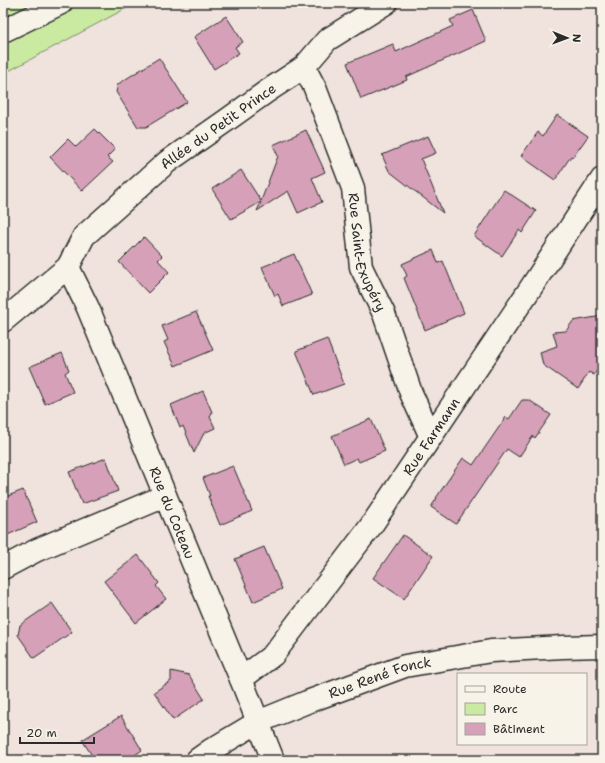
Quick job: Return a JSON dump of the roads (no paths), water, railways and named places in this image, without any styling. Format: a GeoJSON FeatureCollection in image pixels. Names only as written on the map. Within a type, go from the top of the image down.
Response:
{"type":"FeatureCollection","features":[{"type":"Feature","properties":{"kind":"street"},"geometry":{"type":"LineString","coordinates":[[3,31],[61,3]]}},
{"type":"Feature","properties":{"kind":"street","name":"Allée du Petit Prince"},"geometry":{"type":"LineString","coordinates":[[68,268],[84,236],[167,162],[304,67],[326,40],[386,3]]}},
{"type":"Feature","properties":{"kind":"street","name":"Rue Saint-Exupéry"},"geometry":{"type":"LineString","coordinates":[[304,67],[315,88],[353,188],[361,267],[384,314],[411,393],[431,437]]}},
{"type":"Feature","properties":{"kind":"street","name":"Rue Farmann"},"geometry":{"type":"LineString","coordinates":[[241,679],[273,655],[371,526],[602,179]]}},
{"type":"Feature","properties":{"kind":"street"},"geometry":{"type":"LineString","coordinates":[[3,321],[68,268]]}},
{"type":"Feature","properties":{"kind":"street","name":"Rue du Coteau"},"geometry":{"type":"LineString","coordinates":[[68,268],[88,308],[273,760]]}},
{"type":"Feature","properties":{"kind":"street"},"geometry":{"type":"LineString","coordinates":[[3,568],[37,550],[165,496]]}},
{"type":"Feature","properties":{"kind":"street","name":"Rue René Fonck"},"geometry":{"type":"LineString","coordinates":[[197,760],[258,722],[307,702],[405,666],[491,651],[602,646]]}}]}
